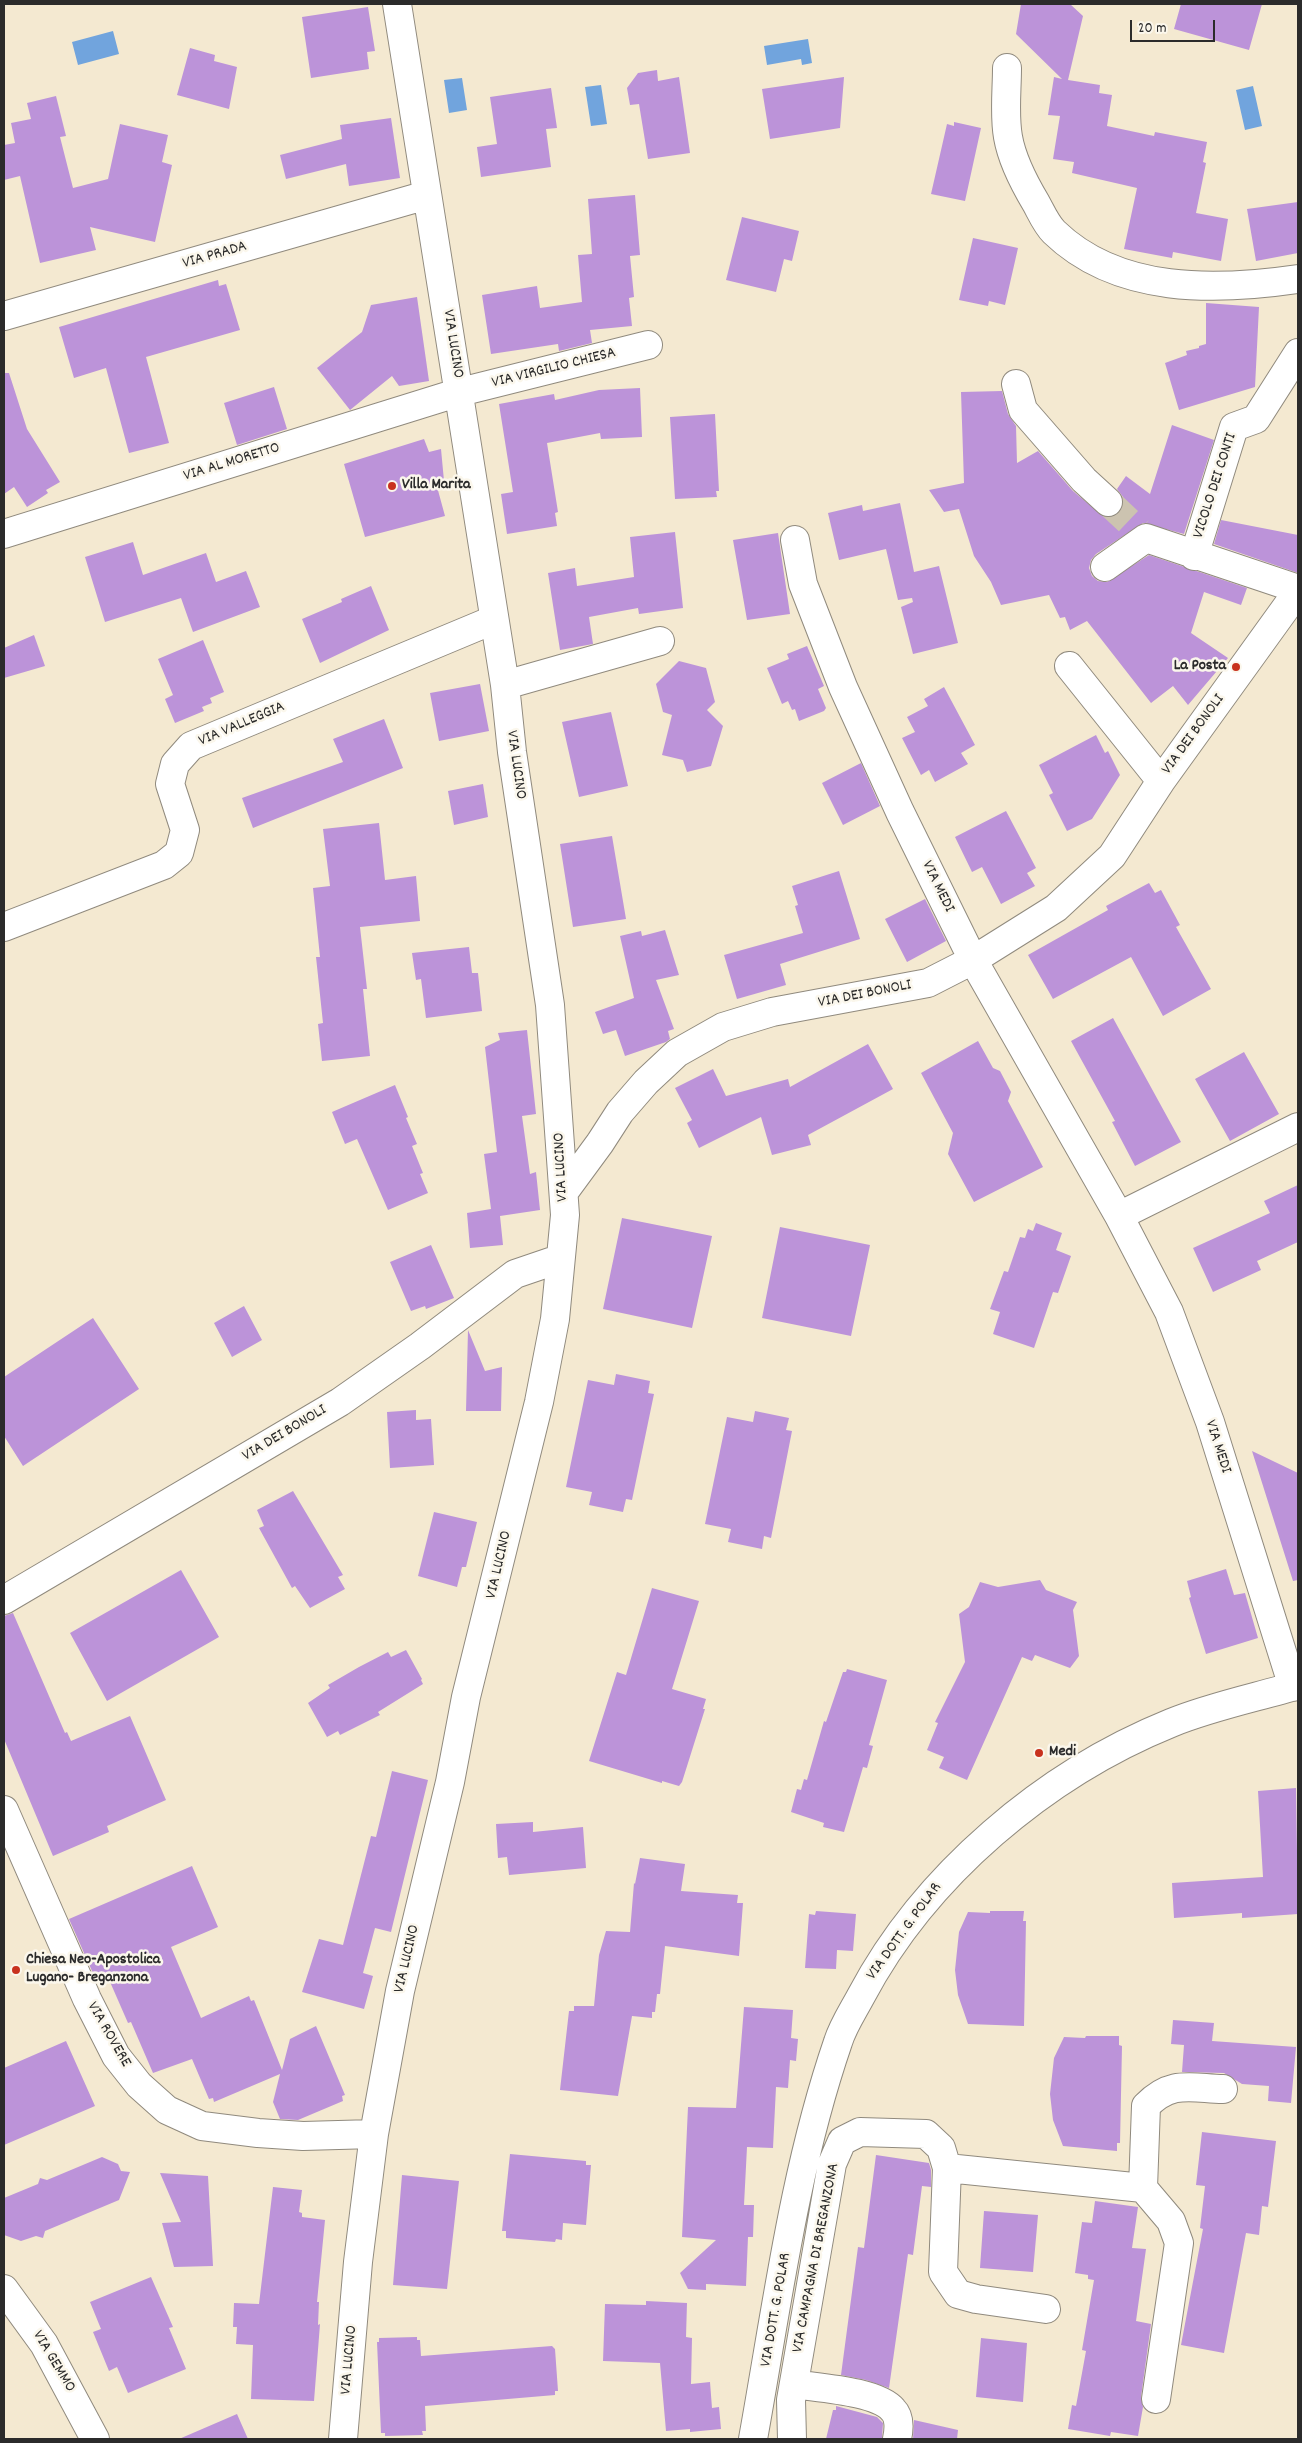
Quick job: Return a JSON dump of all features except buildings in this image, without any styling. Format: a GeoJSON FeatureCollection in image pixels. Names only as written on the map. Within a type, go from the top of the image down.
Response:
{"type":"FeatureCollection","features":[{"type":"Feature","properties":{"kind":"street","name":"VIA LUCINO"},"geometry":{"type":"LineString","coordinates":[[343,2439],[358,2262],[374,2134],[400,1991],[450,1782],[466,1697],[539,1402],[555,1319],[559,1259],[565,1215],[550,1005],[512,752],[505,685],[493,620],[460,392],[397,4]]}},
{"type":"Feature","properties":{"kind":"street"},"geometry":{"type":"LineString","coordinates":[[1007,68],[1008,136],[1024,184],[1053,231],[1095,262],[1150,282],[1210,287],[1266,284],[1298,279]]}},
{"type":"Feature","properties":{"kind":"street","name":"VIA PRADA"},"geometry":{"type":"LineString","coordinates":[[4,316],[427,195]]}},
{"type":"Feature","properties":{"kind":"street","name":"VIA VIRGILIO CHIESA"},"geometry":{"type":"LineString","coordinates":[[460,392],[648,345]]}},
{"type":"Feature","properties":{"kind":"street","name":"VICOLO DEI CONTI"},"geometry":{"type":"LineString","coordinates":[[1194,556],[1234,427],[1256,419],[1298,353]]}},
{"type":"Feature","properties":{"kind":"street"},"geometry":{"type":"LineString","coordinates":[[1016,384],[1023,410],[1084,480],[1108,502]]}},
{"type":"Feature","properties":{"kind":"street","name":"VIA AL MORETTO"},"geometry":{"type":"LineString","coordinates":[[4,534],[460,392]]}},
{"type":"Feature","properties":{"kind":"street"},"geometry":{"type":"LineString","coordinates":[[1106,567],[1143,534],[1194,556],[1298,590]]}},
{"type":"Feature","properties":{"kind":"street","name":"VIA MEDI"},"geometry":{"type":"LineString","coordinates":[[795,540],[803,584],[843,687],[900,812],[973,960],[1119,1216],[1172,1321],[1210,1422],[1296,1686]]}},
{"type":"Feature","properties":{"kind":"street","name":"VIA DEI BONOLI"},"geometry":{"type":"LineString","coordinates":[[564,1192],[620,1112],[646,1082],[677,1053],[723,1026],[772,1012],[928,983],[973,960],[1056,908],[1112,856],[1161,781],[1298,590]]}},
{"type":"Feature","properties":{"kind":"street","name":"VIA VALLEGGIA"},"geometry":{"type":"LineString","coordinates":[[4,928],[164,865],[179,853],[184,830],[170,784],[175,764],[191,746],[493,620]]}},
{"type":"Feature","properties":{"kind":"street"},"geometry":{"type":"LineString","coordinates":[[505,685],[660,641]]}},
{"type":"Feature","properties":{"kind":"street","name":"VIA DEI BONOLI"},"geometry":{"type":"LineString","coordinates":[[1069,666],[1161,781]]}},
{"type":"Feature","properties":{"kind":"street"},"geometry":{"type":"LineString","coordinates":[[1119,1216],[1298,1127]]}},
{"type":"Feature","properties":{"kind":"street","name":"VIA DEI BONOLI"},"geometry":{"type":"LineString","coordinates":[[4,1600],[340,1402],[420,1346],[515,1274],[559,1259]]}},
{"type":"Feature","properties":{"kind":"street","name":"VIA DOTT. G. POLAR"},"geometry":{"type":"LineString","coordinates":[[753,2439],[805,2154],[839,2039],[878,1965],[937,1885],[1025,1807],[1089,1762],[1172,1722],[1296,1686]]}},
{"type":"Feature","properties":{"kind":"street","name":"VIA ROVERE"},"geometry":{"type":"LineString","coordinates":[[4,1810],[87,1999],[116,2056],[140,2085],[167,2110],[202,2126],[249,2132],[303,2136],[374,2134]]}},
{"type":"Feature","properties":{"kind":"street"},"geometry":{"type":"LineString","coordinates":[[1156,2400],[1179,2243],[1171,2221],[1144,2188],[1146,2106],[1158,2094],[1174,2087],[1223,2088]]}},
{"type":"Feature","properties":{"kind":"street","name":"VIA CAMPAGNA DI BREGANZONA"},"geometry":{"type":"LineString","coordinates":[[792,2439],[791,2400],[832,2164],[842,2141],[860,2132],[926,2134],[941,2148],[947,2168],[943,2272],[958,2294],[976,2299],[1046,2309]]}},
{"type":"Feature","properties":{"kind":"street"},"geometry":{"type":"LineString","coordinates":[[947,2168],[1144,2188]]}},
{"type":"Feature","properties":{"kind":"street","name":"VIA GEMMO"},"geometry":{"type":"LineString","coordinates":[[4,2289],[44,2344],[95,2439]]}},
{"type":"Feature","properties":{"kind":"street"},"geometry":{"type":"LineString","coordinates":[[794,2384],[879,2399],[894,2411],[899,2428],[897,2439]]}},
{"type":"Feature","properties":{"kind":"water"},"geometry":{"type":"Polygon","coordinates":[[[113,31],[119,54],[78,65],[72,42],[113,31]]]}},
{"type":"Feature","properties":{"kind":"water"},"geometry":{"type":"Polygon","coordinates":[[[808,39],[812,63],[802,65],[801,59],[767,65],[764,46],[808,39]]]}},
{"type":"Feature","properties":{"kind":"water"},"geometry":{"type":"Polygon","coordinates":[[[462,78],[467,110],[449,113],[444,80],[462,78]]]}},
{"type":"Feature","properties":{"kind":"water"},"geometry":{"type":"Polygon","coordinates":[[[601,85],[607,124],[591,126],[585,87],[601,85]]]}},
{"type":"Feature","properties":{"kind":"water"},"geometry":{"type":"Polygon","coordinates":[[[1253,86],[1262,126],[1245,130],[1236,90],[1253,86]]]}},
{"type":"Feature","properties":{"kind":"tunnel"},"geometry":{"type":"LineString","coordinates":[[1108,502],[1139,531]]}},
{"type":"Feature","properties":{"kind":"place","name":"Villa Marita"},"geometry":{"type":"Point","coordinates":[392,486]}},
{"type":"Feature","properties":{"kind":"place","name":"La Posta"},"geometry":{"type":"Point","coordinates":[1236,667]}},
{"type":"Feature","properties":{"kind":"place","name":"Medi"},"geometry":{"type":"Point","coordinates":[1039,1753]}},
{"type":"Feature","properties":{"kind":"place","name":"Chiesa Neo-Apostolica Lugano- Breganzona"},"geometry":{"type":"Point","coordinates":[16,1970]}}]}
